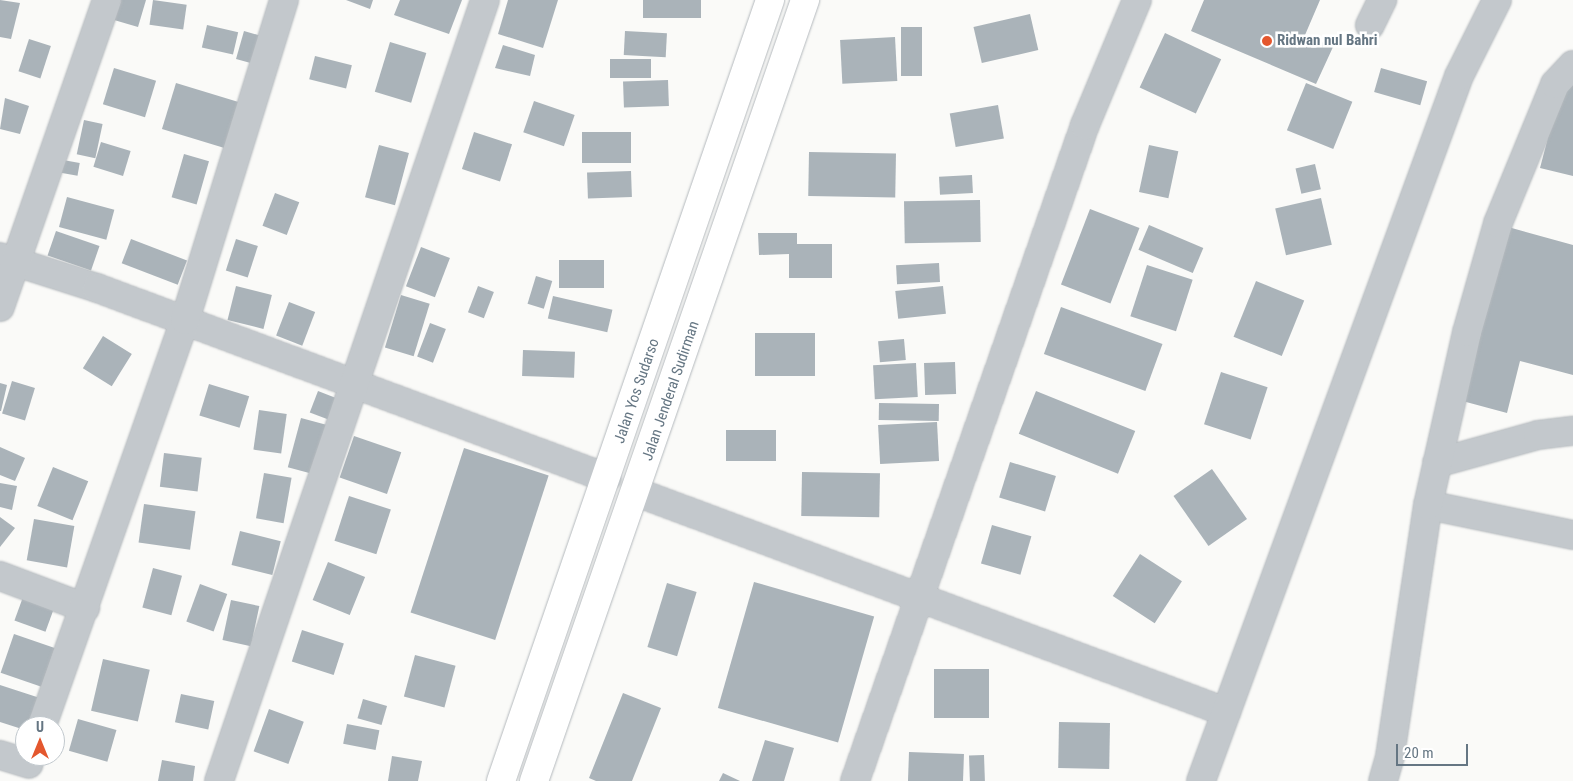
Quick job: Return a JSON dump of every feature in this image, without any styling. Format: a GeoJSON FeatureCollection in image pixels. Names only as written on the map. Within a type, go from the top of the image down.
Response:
{"type":"FeatureCollection","features":[{"type":"Feature","properties":{"kind":"highway","name":"Jalan Yos Sudarso"},"geometry":{"type":"LineString","coordinates":[[501,781],[607,478],[770,0]]}},
{"type":"Feature","properties":{"kind":"highway","name":"Jalan Jenderal Sudirman"},"geometry":{"type":"LineString","coordinates":[[534,781],[636,492],[805,0]]}},
{"type":"Feature","properties":{"kind":"street"},"geometry":{"type":"LineString","coordinates":[[0,307],[8,259],[107,0]]}},
{"type":"Feature","properties":{"kind":"street"},"geometry":{"type":"LineString","coordinates":[[46,716],[85,608],[184,320],[284,0]]}},
{"type":"Feature","properties":{"kind":"street"},"geometry":{"type":"LineString","coordinates":[[219,781],[356,384],[484,0]]}},
{"type":"Feature","properties":{"kind":"street"},"geometry":{"type":"LineString","coordinates":[[855,781],[1085,125],[1137,0]]}},
{"type":"Feature","properties":{"kind":"street"},"geometry":{"type":"LineString","coordinates":[[1370,25],[1382,0]]}},
{"type":"Feature","properties":{"kind":"street"},"geometry":{"type":"LineString","coordinates":[[1201,781],[1452,94],[1497,0]]}},
{"type":"Feature","properties":{"kind":"street"},"geometry":{"type":"LineString","coordinates":[[1382,781],[1390,756],[1428,504],[1467,332],[1498,224],[1555,84],[1573,65]]}},
{"type":"Feature","properties":{"kind":"street"},"geometry":{"type":"LineString","coordinates":[[8,259],[184,320],[607,478]]}},
{"type":"Feature","properties":{"kind":"street"},"geometry":{"type":"LineString","coordinates":[[1437,463],[1538,435],[1573,431]]}},
{"type":"Feature","properties":{"kind":"street"},"geometry":{"type":"LineString","coordinates":[[636,492],[919,600],[1226,712]]}},
{"type":"Feature","properties":{"kind":"street"},"geometry":{"type":"LineString","coordinates":[[1428,504],[1573,536]]}},
{"type":"Feature","properties":{"kind":"street"},"geometry":{"type":"LineString","coordinates":[[0,576],[85,608]]}},
{"type":"Feature","properties":{"kind":"street"},"geometry":{"type":"LineString","coordinates":[[0,755],[28,767]]}},
{"type":"Feature","properties":{"kind":"building"},"geometry":{"type":"Polygon","coordinates":[[[0,0],[20,3],[11,39],[0,37],[0,0]]]}},
{"type":"Feature","properties":{"kind":"building"},"geometry":{"type":"Polygon","coordinates":[[[120,0],[146,0],[138,27],[114,20],[120,0]]]}},
{"type":"Feature","properties":{"kind":"building"},"geometry":{"type":"Polygon","coordinates":[[[153,0],[187,5],[183,29],[150,25],[153,0]]]}},
{"type":"Feature","properties":{"kind":"building"},"geometry":{"type":"Polygon","coordinates":[[[346,0],[373,0],[370,9],[346,0]]]}},
{"type":"Feature","properties":{"kind":"building"},"geometry":{"type":"Polygon","coordinates":[[[400,0],[462,0],[449,34],[394,15],[400,0]]]}},
{"type":"Feature","properties":{"kind":"building"},"geometry":{"type":"Polygon","coordinates":[[[508,0],[558,0],[543,48],[498,34],[508,0]]]}},
{"type":"Feature","properties":{"kind":"building"},"geometry":{"type":"Polygon","coordinates":[[[643,0],[701,0],[701,18],[643,18],[643,0]]]}},
{"type":"Feature","properties":{"kind":"building","name":"Ridwan nul Bahri"},"geometry":{"type":"Polygon","coordinates":[[[1204,0],[1320,0],[1305,35],[1333,47],[1316,84],[1191,31],[1204,0]]]}},
{"type":"Feature","properties":{"kind":"building"},"geometry":{"type":"Polygon","coordinates":[[[1030,14],[1038,50],[982,63],[973,27],[1030,14]]]}},
{"type":"Feature","properties":{"kind":"building"},"geometry":{"type":"Polygon","coordinates":[[[207,25],[238,32],[233,55],[202,47],[207,25]]]}},
{"type":"Feature","properties":{"kind":"building"},"geometry":{"type":"Polygon","coordinates":[[[901,27],[922,27],[922,76],[901,76],[901,27]]]}},
{"type":"Feature","properties":{"kind":"building"},"geometry":{"type":"Polygon","coordinates":[[[244,31],[262,36],[254,64],[236,59],[244,31]]]}},
{"type":"Feature","properties":{"kind":"building"},"geometry":{"type":"Polygon","coordinates":[[[625,31],[667,33],[666,57],[624,55],[625,31]]]}},
{"type":"Feature","properties":{"kind":"building"},"geometry":{"type":"Polygon","coordinates":[[[1165,33],[1221,59],[1196,114],[1140,87],[1165,33]]]}},
{"type":"Feature","properties":{"kind":"building"},"geometry":{"type":"Polygon","coordinates":[[[895,37],[897,81],[842,84],[840,40],[895,37]]]}},
{"type":"Feature","properties":{"kind":"building"},"geometry":{"type":"Polygon","coordinates":[[[29,39],[51,46],[40,78],[18,71],[29,39]]]}},
{"type":"Feature","properties":{"kind":"building"},"geometry":{"type":"Polygon","coordinates":[[[390,42],[426,53],[411,103],[375,92],[390,42]]]}},
{"type":"Feature","properties":{"kind":"building"},"geometry":{"type":"Polygon","coordinates":[[[503,45],[535,55],[530,76],[495,68],[503,45]]]}},
{"type":"Feature","properties":{"kind":"building"},"geometry":{"type":"Polygon","coordinates":[[[315,56],[352,65],[346,88],[309,79],[315,56]]]}},
{"type":"Feature","properties":{"kind":"building"},"geometry":{"type":"Polygon","coordinates":[[[610,59],[651,59],[651,78],[610,78],[610,59]]]}},
{"type":"Feature","properties":{"kind":"building"},"geometry":{"type":"Polygon","coordinates":[[[114,68],[156,81],[145,117],[103,104],[114,68]]]}},
{"type":"Feature","properties":{"kind":"building"},"geometry":{"type":"Polygon","coordinates":[[[1381,68],[1427,81],[1420,105],[1374,92],[1381,68]]]}},
{"type":"Feature","properties":{"kind":"building"},"geometry":{"type":"Polygon","coordinates":[[[668,80],[669,106],[624,108],[623,82],[668,80]]]}},
{"type":"Feature","properties":{"kind":"building"},"geometry":{"type":"Polygon","coordinates":[[[1563,80],[1573,82],[1573,176],[1540,168],[1563,80]]]}},
{"type":"Feature","properties":{"kind":"building"},"geometry":{"type":"Polygon","coordinates":[[[176,83],[240,103],[226,148],[162,129],[176,83]]]}},
{"type":"Feature","properties":{"kind":"building"},"geometry":{"type":"Polygon","coordinates":[[[1306,83],[1352,102],[1333,149],[1287,130],[1306,83]]]}},
{"type":"Feature","properties":{"kind":"building"},"geometry":{"type":"Polygon","coordinates":[[[5,98],[29,106],[20,134],[0,129],[5,98]]]}},
{"type":"Feature","properties":{"kind":"building"},"geometry":{"type":"Polygon","coordinates":[[[534,101],[575,115],[564,146],[523,132],[534,101]]]}},
{"type":"Feature","properties":{"kind":"building"},"geometry":{"type":"Polygon","coordinates":[[[998,105],[1004,138],[956,147],[950,114],[998,105]]]}},
{"type":"Feature","properties":{"kind":"building"},"geometry":{"type":"Polygon","coordinates":[[[84,120],[103,124],[95,158],[77,154],[84,120]]]}},
{"type":"Feature","properties":{"kind":"building"},"geometry":{"type":"Polygon","coordinates":[[[474,132],[512,144],[500,181],[462,169],[474,132]]]}},
{"type":"Feature","properties":{"kind":"building"},"geometry":{"type":"Polygon","coordinates":[[[582,132],[631,132],[631,163],[582,163],[582,132]]]}},
{"type":"Feature","properties":{"kind":"building"},"geometry":{"type":"Polygon","coordinates":[[[101,142],[131,151],[123,176],[93,167],[101,142]]]}},
{"type":"Feature","properties":{"kind":"building"},"geometry":{"type":"Polygon","coordinates":[[[379,145],[409,153],[395,205],[365,197],[379,145]]]}},
{"type":"Feature","properties":{"kind":"building"},"geometry":{"type":"Polygon","coordinates":[[[1149,145],[1178,151],[1168,198],[1139,192],[1149,145]]]}},
{"type":"Feature","properties":{"kind":"building"},"geometry":{"type":"Polygon","coordinates":[[[809,152],[896,154],[895,198],[808,196],[809,152]]]}},
{"type":"Feature","properties":{"kind":"building"},"geometry":{"type":"Polygon","coordinates":[[[184,154],[209,161],[197,204],[172,197],[184,154]]]}},
{"type":"Feature","properties":{"kind":"building"},"geometry":{"type":"Polygon","coordinates":[[[63,160],[80,163],[77,176],[61,173],[63,160]]]}},
{"type":"Feature","properties":{"kind":"building"},"geometry":{"type":"Polygon","coordinates":[[[1315,164],[1321,189],[1301,194],[1296,168],[1315,164]]]}},
{"type":"Feature","properties":{"kind":"building"},"geometry":{"type":"Polygon","coordinates":[[[631,171],[632,197],[588,199],[587,173],[631,171]]]}},
{"type":"Feature","properties":{"kind":"building"},"geometry":{"type":"Polygon","coordinates":[[[972,175],[973,193],[940,195],[939,177],[972,175]]]}},
{"type":"Feature","properties":{"kind":"building"},"geometry":{"type":"Polygon","coordinates":[[[275,193],[299,202],[287,235],[262,226],[275,193]]]}},
{"type":"Feature","properties":{"kind":"building"},"geometry":{"type":"Polygon","coordinates":[[[67,197],[114,210],[106,240],[59,227],[67,197]]]}},
{"type":"Feature","properties":{"kind":"building"},"geometry":{"type":"Polygon","coordinates":[[[1321,198],[1332,245],[1286,255],[1275,209],[1321,198]]]}},
{"type":"Feature","properties":{"kind":"building"},"geometry":{"type":"Polygon","coordinates":[[[980,200],[981,242],[905,243],[904,201],[980,200]]]}},
{"type":"Feature","properties":{"kind":"building"},"geometry":{"type":"Polygon","coordinates":[[[1090,209],[1139,228],[1110,304],[1061,285],[1090,209]]]}},
{"type":"Feature","properties":{"kind":"building"},"geometry":{"type":"Polygon","coordinates":[[[1149,225],[1203,248],[1193,273],[1138,250],[1149,225]]]}},
{"type":"Feature","properties":{"kind":"building"},"geometry":{"type":"Polygon","coordinates":[[[1501,225],[1573,245],[1573,375],[1520,361],[1507,413],[1455,399],[1501,225]]]}},
{"type":"Feature","properties":{"kind":"building"},"geometry":{"type":"Polygon","coordinates":[[[56,231],[99,246],[91,271],[48,256],[56,231]]]}},
{"type":"Feature","properties":{"kind":"building"},"geometry":{"type":"Polygon","coordinates":[[[758,233],[797,233],[797,244],[832,244],[832,278],[789,278],[789,254],[759,255],[758,233]]]}},
{"type":"Feature","properties":{"kind":"building"},"geometry":{"type":"Polygon","coordinates":[[[131,239],[187,261],[178,285],[122,263],[131,239]]]}},
{"type":"Feature","properties":{"kind":"building"},"geometry":{"type":"Polygon","coordinates":[[[236,239],[258,246],[248,277],[226,270],[236,239]]]}},
{"type":"Feature","properties":{"kind":"building"},"geometry":{"type":"Polygon","coordinates":[[[421,247],[450,258],[435,297],[406,286],[421,247]]]}},
{"type":"Feature","properties":{"kind":"building"},"geometry":{"type":"Polygon","coordinates":[[[559,260],[604,260],[604,288],[559,288],[559,260]]]}},
{"type":"Feature","properties":{"kind":"building"},"geometry":{"type":"Polygon","coordinates":[[[939,263],[940,282],[897,284],[896,265],[939,263]]]}},
{"type":"Feature","properties":{"kind":"building"},"geometry":{"type":"Polygon","coordinates":[[[1147,265],[1193,280],[1176,331],[1130,316],[1147,265]]]}},
{"type":"Feature","properties":{"kind":"building"},"geometry":{"type":"Polygon","coordinates":[[[536,276],[552,281],[544,309],[528,304],[536,276]]]}},
{"type":"Feature","properties":{"kind":"building"},"geometry":{"type":"Polygon","coordinates":[[[1256,281],[1304,300],[1282,356],[1234,337],[1256,281]]]}},
{"type":"Feature","properties":{"kind":"building"},"geometry":{"type":"Polygon","coordinates":[[[236,286],[272,295],[263,329],[228,320],[236,286]]]}},
{"type":"Feature","properties":{"kind":"building"},"geometry":{"type":"Polygon","coordinates":[[[478,286],[494,292],[484,318],[468,312],[478,286]]]}},
{"type":"Feature","properties":{"kind":"building"},"geometry":{"type":"Polygon","coordinates":[[[943,286],[946,314],[898,319],[895,291],[943,286]]]}},
{"type":"Feature","properties":{"kind":"building"},"geometry":{"type":"Polygon","coordinates":[[[401,295],[430,304],[414,356],[385,348],[401,295]]]}},
{"type":"Feature","properties":{"kind":"building"},"geometry":{"type":"Polygon","coordinates":[[[553,296],[612,310],[607,332],[548,318],[553,296]]]}},
{"type":"Feature","properties":{"kind":"building"},"geometry":{"type":"Polygon","coordinates":[[[289,302],[315,312],[302,346],[276,336],[289,302]]]}},
{"type":"Feature","properties":{"kind":"building"},"geometry":{"type":"Polygon","coordinates":[[[1061,307],[1162,344],[1145,391],[1044,354],[1061,307]]]}},
{"type":"Feature","properties":{"kind":"building"},"geometry":{"type":"Polygon","coordinates":[[[430,323],[446,329],[433,363],[417,357],[430,323]]]}},
{"type":"Feature","properties":{"kind":"building"},"geometry":{"type":"Polygon","coordinates":[[[755,333],[815,333],[815,376],[755,376],[755,333]]]}},
{"type":"Feature","properties":{"kind":"building"},"geometry":{"type":"Polygon","coordinates":[[[103,336],[132,354],[112,386],[83,368],[103,336]]]}},
{"type":"Feature","properties":{"kind":"building"},"geometry":{"type":"Polygon","coordinates":[[[904,339],[906,360],[880,362],[878,341],[904,339]]]}},
{"type":"Feature","properties":{"kind":"building"},"geometry":{"type":"Polygon","coordinates":[[[523,350],[575,352],[574,378],[522,376],[523,350]]]}},
{"type":"Feature","properties":{"kind":"building"},"geometry":{"type":"Polygon","coordinates":[[[955,362],[956,394],[925,395],[924,363],[955,362]]]}},
{"type":"Feature","properties":{"kind":"building"},"geometry":{"type":"Polygon","coordinates":[[[916,363],[918,397],[875,399],[873,365],[916,363]]]}},
{"type":"Feature","properties":{"kind":"building"},"geometry":{"type":"Polygon","coordinates":[[[1221,372],[1268,387],[1251,439],[1204,424],[1221,372]]]}},
{"type":"Feature","properties":{"kind":"building"},"geometry":{"type":"Polygon","coordinates":[[[12,381],[35,388],[25,421],[2,414],[12,381]]]}},
{"type":"Feature","properties":{"kind":"building"},"geometry":{"type":"Polygon","coordinates":[[[0,383],[7,385],[1,411],[0,411],[0,383]]]}},
{"type":"Feature","properties":{"kind":"building"},"geometry":{"type":"Polygon","coordinates":[[[209,384],[249,396],[240,428],[199,416],[209,384]]]}},
{"type":"Feature","properties":{"kind":"building"},"geometry":{"type":"Polygon","coordinates":[[[318,391],[339,399],[330,420],[310,412],[318,391]]]}},
{"type":"Feature","properties":{"kind":"building"},"geometry":{"type":"Polygon","coordinates":[[[1036,391],[1135,431],[1118,474],[1019,434],[1036,391]]]}},
{"type":"Feature","properties":{"kind":"building"},"geometry":{"type":"Polygon","coordinates":[[[879,403],[939,404],[939,421],[879,420],[879,403]]]}},
{"type":"Feature","properties":{"kind":"building"},"geometry":{"type":"Polygon","coordinates":[[[259,410],[287,414],[281,454],[253,450],[259,410]]]}},
{"type":"Feature","properties":{"kind":"building"},"geometry":{"type":"Polygon","coordinates":[[[301,418],[327,425],[314,474],[288,467],[301,418]]]}},
{"type":"Feature","properties":{"kind":"building"},"geometry":{"type":"Polygon","coordinates":[[[937,422],[939,461],[880,464],[878,425],[937,422]]]}},
{"type":"Feature","properties":{"kind":"building"},"geometry":{"type":"Polygon","coordinates":[[[726,430],[776,430],[776,461],[726,461],[726,430]]]}},
{"type":"Feature","properties":{"kind":"building"},"geometry":{"type":"Polygon","coordinates":[[[354,436],[401,452],[387,494],[340,478],[354,436]]]}},
{"type":"Feature","properties":{"kind":"building"},"geometry":{"type":"Polygon","coordinates":[[[0,447],[25,458],[15,481],[0,475],[0,447]]]}},
{"type":"Feature","properties":{"kind":"building"},"geometry":{"type":"Polygon","coordinates":[[[464,448],[549,476],[495,640],[411,613],[464,448]]]}},
{"type":"Feature","properties":{"kind":"building"},"geometry":{"type":"Polygon","coordinates":[[[164,453],[202,458],[198,491],[160,487],[164,453]]]}},
{"type":"Feature","properties":{"kind":"building"},"geometry":{"type":"Polygon","coordinates":[[[1010,462],[1056,476],[1045,511],[999,497],[1010,462]]]}},
{"type":"Feature","properties":{"kind":"building"},"geometry":{"type":"Polygon","coordinates":[[[53,467],[88,481],[72,520],[37,506],[53,467]]]}},
{"type":"Feature","properties":{"kind":"building"},"geometry":{"type":"Polygon","coordinates":[[[1212,469],[1247,519],[1208,546],[1173,496],[1212,469]]]}},
{"type":"Feature","properties":{"kind":"building"},"geometry":{"type":"Polygon","coordinates":[[[802,472],[880,473],[879,517],[801,516],[802,472]]]}},
{"type":"Feature","properties":{"kind":"building"},"geometry":{"type":"Polygon","coordinates":[[[264,473],[292,478],[284,523],[256,518],[264,473]]]}},
{"type":"Feature","properties":{"kind":"building"},"geometry":{"type":"Polygon","coordinates":[[[0,483],[17,486],[12,510],[0,507],[0,483]]]}},
{"type":"Feature","properties":{"kind":"building"},"geometry":{"type":"Polygon","coordinates":[[[349,496],[391,510],[376,554],[334,541],[349,496]]]}},
{"type":"Feature","properties":{"kind":"building"},"geometry":{"type":"Polygon","coordinates":[[[144,504],[195,511],[190,550],[139,543],[144,504]]]}},
{"type":"Feature","properties":{"kind":"building"},"geometry":{"type":"Polygon","coordinates":[[[0,517],[15,528],[0,547],[0,517]]]}},
{"type":"Feature","properties":{"kind":"building"},"geometry":{"type":"Polygon","coordinates":[[[34,519],[74,526],[67,567],[27,560],[34,519]]]}},
{"type":"Feature","properties":{"kind":"building"},"geometry":{"type":"Polygon","coordinates":[[[992,525],[1031,536],[1020,575],[981,563],[992,525]]]}},
{"type":"Feature","properties":{"kind":"building"},"geometry":{"type":"Polygon","coordinates":[[[240,531],[281,541],[272,575],[232,565],[240,531]]]}},
{"type":"Feature","properties":{"kind":"building"},"geometry":{"type":"Polygon","coordinates":[[[1140,554],[1182,581],[1155,623],[1113,596],[1140,554]]]}},
{"type":"Feature","properties":{"kind":"building"},"geometry":{"type":"Polygon","coordinates":[[[328,562],[365,577],[350,615],[313,600],[328,562]]]}},
{"type":"Feature","properties":{"kind":"building"},"geometry":{"type":"Polygon","coordinates":[[[153,568],[182,576],[171,615],[142,608],[153,568]]]}},
{"type":"Feature","properties":{"kind":"building"},"geometry":{"type":"Polygon","coordinates":[[[754,582],[874,616],[838,742],[718,708],[754,582]]]}},
{"type":"Feature","properties":{"kind":"building"},"geometry":{"type":"Polygon","coordinates":[[[667,583],[697,592],[677,656],[647,647],[667,583]]]}},
{"type":"Feature","properties":{"kind":"building"},"geometry":{"type":"Polygon","coordinates":[[[200,584],[227,594],[214,632],[186,622],[200,584]]]}},
{"type":"Feature","properties":{"kind":"building"},"geometry":{"type":"Polygon","coordinates":[[[23,597],[54,608],[45,632],[14,620],[23,597]]]}},
{"type":"Feature","properties":{"kind":"building"},"geometry":{"type":"Polygon","coordinates":[[[231,600],[259,606],[251,646],[222,640],[231,600]]]}},
{"type":"Feature","properties":{"kind":"building"},"geometry":{"type":"Polygon","coordinates":[[[302,630],[344,644],[334,675],[292,661],[302,630]]]}},
{"type":"Feature","properties":{"kind":"building"},"geometry":{"type":"Polygon","coordinates":[[[14,634],[55,648],[41,687],[1,673],[14,634]]]}},
{"type":"Feature","properties":{"kind":"building"},"geometry":{"type":"Polygon","coordinates":[[[415,655],[456,666],[444,707],[404,697],[415,655]]]}},
{"type":"Feature","properties":{"kind":"building"},"geometry":{"type":"Polygon","coordinates":[[[103,659],[150,670],[138,721],[91,711],[103,659]]]}},
{"type":"Feature","properties":{"kind":"building"},"geometry":{"type":"Polygon","coordinates":[[[934,669],[989,669],[989,718],[934,718],[934,669]]]}},
{"type":"Feature","properties":{"kind":"building"},"geometry":{"type":"Polygon","coordinates":[[[0,685],[43,699],[37,716],[15,716],[15,727],[0,722],[0,685]]]}},
{"type":"Feature","properties":{"kind":"building"},"geometry":{"type":"Polygon","coordinates":[[[623,693],[661,708],[632,781],[596,781],[589,778],[623,693]]]}},
{"type":"Feature","properties":{"kind":"building"},"geometry":{"type":"Polygon","coordinates":[[[181,694],[214,701],[208,729],[175,722],[181,694]]]}},
{"type":"Feature","properties":{"kind":"building"},"geometry":{"type":"Polygon","coordinates":[[[363,699],[387,706],[382,725],[357,718],[363,699]]]}},
{"type":"Feature","properties":{"kind":"building"},"geometry":{"type":"Polygon","coordinates":[[[269,709],[304,722],[288,764],[254,751],[269,709]]]}},
{"type":"Feature","properties":{"kind":"building"},"geometry":{"type":"Polygon","coordinates":[[[78,719],[116,730],[107,762],[69,751],[78,719]]]}},
{"type":"Feature","properties":{"kind":"building"},"geometry":{"type":"Polygon","coordinates":[[[1059,722],[1110,723],[1109,769],[1058,768],[1059,722]]]}},
{"type":"Feature","properties":{"kind":"building"},"geometry":{"type":"Polygon","coordinates":[[[347,724],[379,730],[376,750],[343,744],[347,724]]]}},
{"type":"Feature","properties":{"kind":"building"},"geometry":{"type":"Polygon","coordinates":[[[765,740],[794,748],[784,781],[752,781],[765,740]]]}},
{"type":"Feature","properties":{"kind":"building"},"geometry":{"type":"Polygon","coordinates":[[[909,752],[964,754],[963,781],[908,781],[909,752]]]}},
{"type":"Feature","properties":{"kind":"building"},"geometry":{"type":"Polygon","coordinates":[[[984,755],[985,781],[970,781],[969,756],[984,755]]]}},
{"type":"Feature","properties":{"kind":"building"},"geometry":{"type":"Polygon","coordinates":[[[392,756],[422,761],[418,781],[388,781],[392,756]]]}},
{"type":"Feature","properties":{"kind":"building"},"geometry":{"type":"Polygon","coordinates":[[[162,760],[195,766],[193,781],[158,781],[162,760]]]}},
{"type":"Feature","properties":{"kind":"building"},"geometry":{"type":"Polygon","coordinates":[[[723,773],[740,781],[719,781],[723,773]]]}},
{"type":"Feature","properties":{"kind":"place","name":"Ridwan nul Bahri"},"geometry":{"type":"Point","coordinates":[1267,41]}}]}
